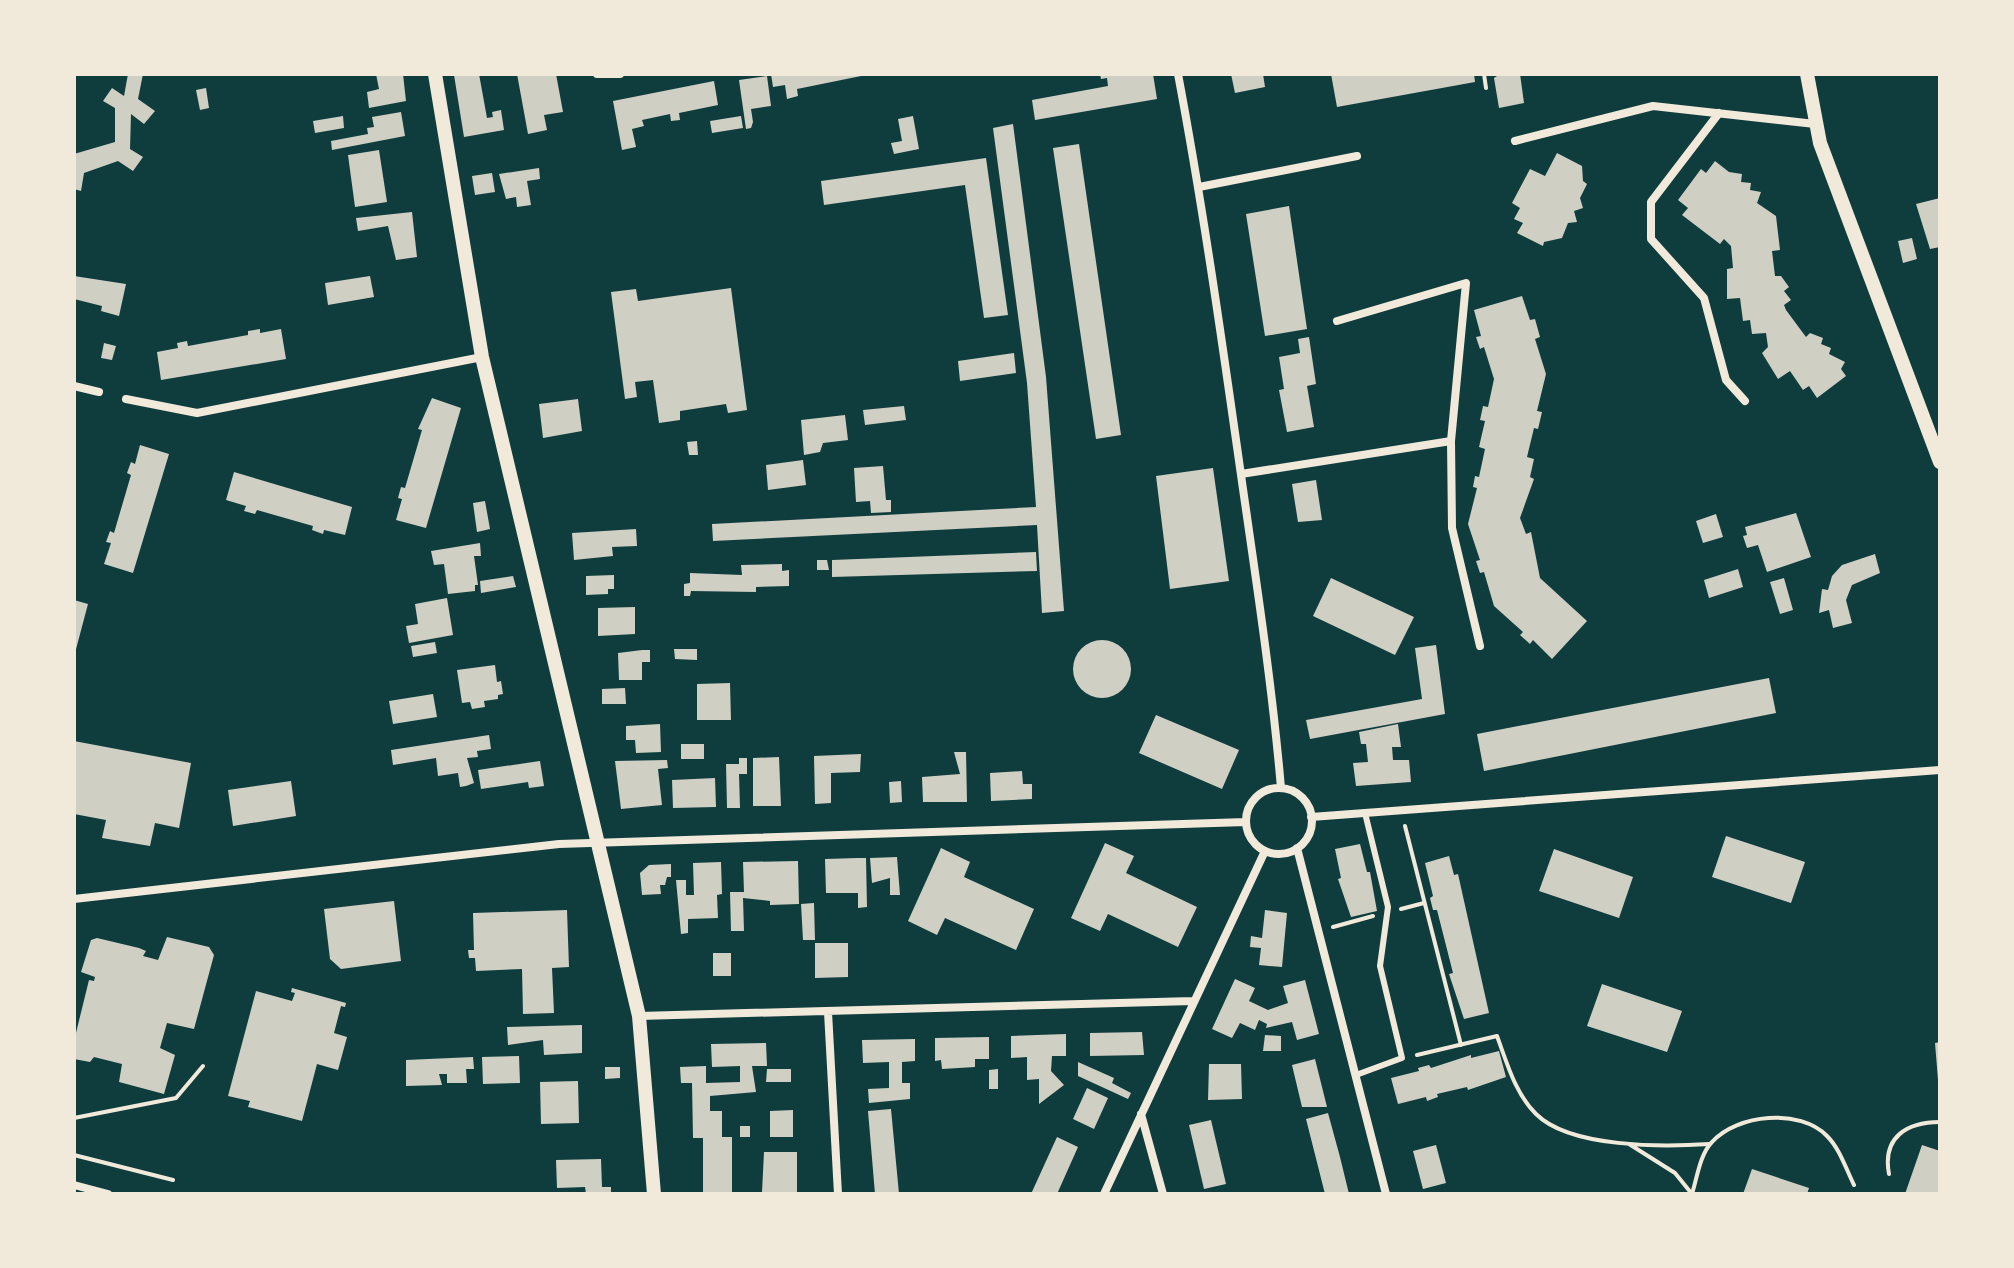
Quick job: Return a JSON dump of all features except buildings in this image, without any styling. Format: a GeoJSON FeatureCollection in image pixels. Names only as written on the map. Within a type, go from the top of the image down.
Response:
{"type":"FeatureCollection","features":[{"type":"Feature","properties":{"kind":"street"},"geometry":{"type":"LineString","coordinates":[[435,74],[482,357],[639,1016],[654,1194]]}},
{"type":"Feature","properties":{"kind":"street"},"geometry":{"type":"LineString","coordinates":[[597,74],[620,74]]}},
{"type":"Feature","properties":{"kind":"street"},"geometry":{"type":"LineString","coordinates":[[1178,74],[1199,187],[1241,474],[1274,711],[1281,788]]}},
{"type":"Feature","properties":{"kind":"street"},"geometry":{"type":"LineString","coordinates":[[1807,74],[1815,124],[1940,462]]}},
{"type":"Feature","properties":{"kind":"street"},"geometry":{"type":"LineString","coordinates":[[1515,141],[1653,106],[1815,124]]}},
{"type":"Feature","properties":{"kind":"street"},"geometry":{"type":"LineString","coordinates":[[1719,113],[1651,202],[1651,239],[1704,298],[1726,380],[1745,401]]}},
{"type":"Feature","properties":{"kind":"street"},"geometry":{"type":"LineString","coordinates":[[1199,187],[1357,156]]}},
{"type":"Feature","properties":{"kind":"street"},"geometry":{"type":"LineString","coordinates":[[1337,321],[1466,283],[1451,441],[1452,528],[1480,646]]}},
{"type":"Feature","properties":{"kind":"street"},"geometry":{"type":"LineString","coordinates":[[126,399],[197,413],[482,357]]}},
{"type":"Feature","properties":{"kind":"street"},"geometry":{"type":"LineString","coordinates":[[74,386],[99,392]]}},
{"type":"Feature","properties":{"kind":"street"},"geometry":{"type":"LineString","coordinates":[[1241,474],[1451,441]]}},
{"type":"Feature","properties":{"kind":"street"},"geometry":{"type":"LineString","coordinates":[[1311,817],[1940,770]]}},
{"type":"Feature","properties":{"kind":"street"},"geometry":{"type":"LineString","coordinates":[[1281,788],[1301,797],[1311,817],[1309,834],[1297,848],[1287,853],[1265,851],[1251,839],[1246,822],[1247,812],[1260,794],[1281,788]]}},
{"type":"Feature","properties":{"kind":"street"},"geometry":{"type":"LineString","coordinates":[[74,899],[599,842],[1246,822]]}},
{"type":"Feature","properties":{"kind":"street"},"geometry":{"type":"LineString","coordinates":[[1297,848],[1386,1194]]}},
{"type":"Feature","properties":{"kind":"street"},"geometry":{"type":"LineString","coordinates":[[1104,1194],[1265,851]]}},
{"type":"Feature","properties":{"kind":"street"},"geometry":{"type":"LineString","coordinates":[[639,1016],[1193,1001]]}},
{"type":"Feature","properties":{"kind":"street"},"geometry":{"type":"LineString","coordinates":[[828,1012],[838,1194]]}},
{"type":"Feature","properties":{"kind":"street"},"geometry":{"type":"LineString","coordinates":[[1141,1114],[1163,1194]]}},
{"type":"Feature","properties":{"kind":"street"},"geometry":{"type":"LineString","coordinates":[[74,1185],[108,1194]]}},
{"type":"Feature","properties":{"kind":"lane"},"geometry":{"type":"LineString","coordinates":[[1356,1075],[1402,1058],[1380,966],[1388,907],[1365,813]]}},
{"type":"Feature","properties":{"kind":"path"},"geometry":{"type":"LineString","coordinates":[[1484,74],[1486,88]]}},
{"type":"Feature","properties":{"kind":"path"},"geometry":{"type":"LineString","coordinates":[[1405,824],[1461,1045]]}},
{"type":"Feature","properties":{"kind":"path"},"geometry":{"type":"LineString","coordinates":[[1402,1058],[1497,1036],[1515,1084],[1537,1116],[1566,1133],[1670,1147],[1709,1144],[1733,1127],[1750,1121],[1798,1119],[1826,1134],[1854,1185]]}},
{"type":"Feature","properties":{"kind":"path"},"geometry":{"type":"LineString","coordinates":[[74,1118],[176,1098],[203,1066]]}},
{"type":"Feature","properties":{"kind":"path"},"geometry":{"type":"LineString","coordinates":[[1889,1174],[1886,1160],[1892,1140],[1913,1125],[1940,1122]]}},
{"type":"Feature","properties":{"kind":"path"},"geometry":{"type":"LineString","coordinates":[[1625,1141],[1675,1173],[1692,1194]]}},
{"type":"Feature","properties":{"kind":"path"},"geometry":{"type":"LineString","coordinates":[[1692,1194],[1709,1144]]}},
{"type":"Feature","properties":{"kind":"path"},"geometry":{"type":"LineString","coordinates":[[74,1155],[173,1180]]}}]}
